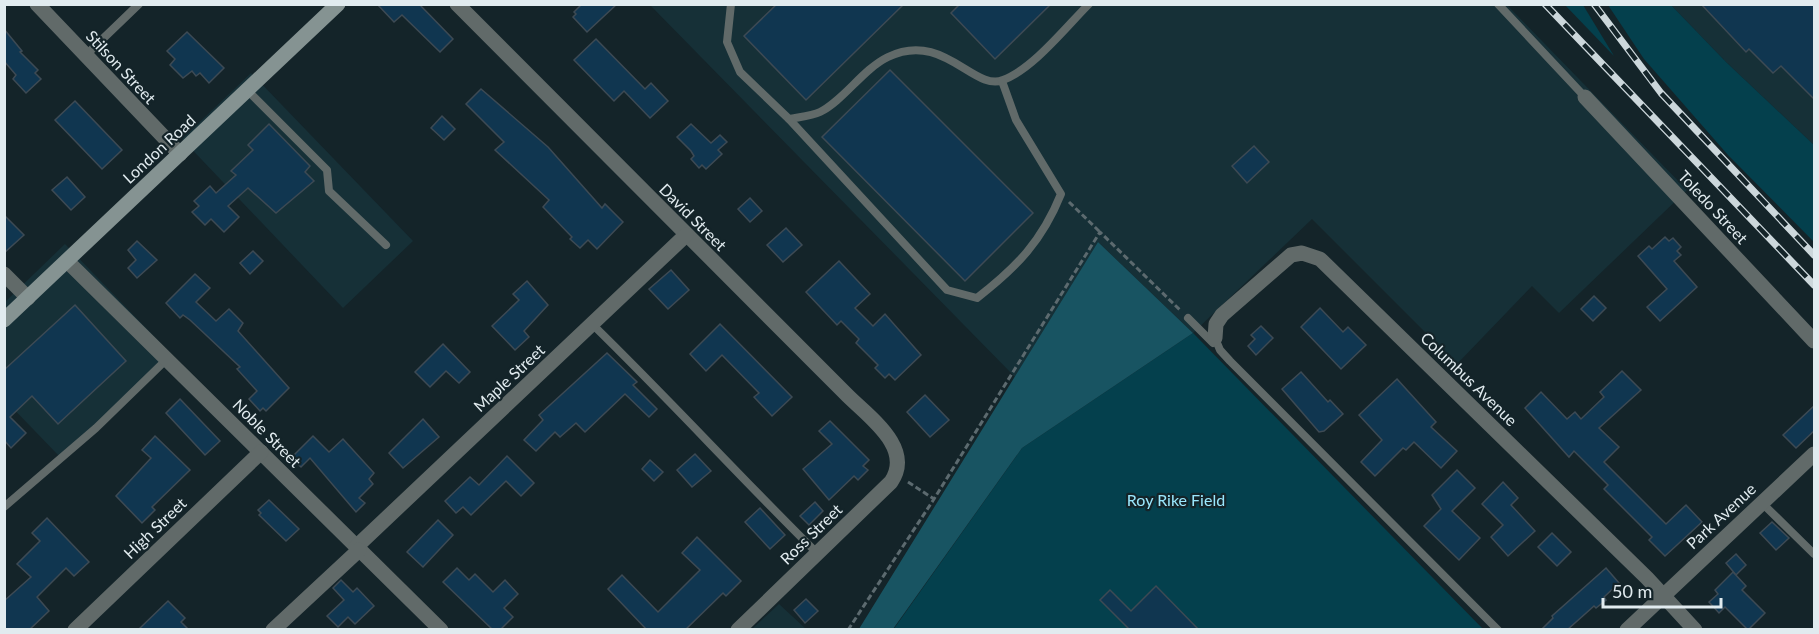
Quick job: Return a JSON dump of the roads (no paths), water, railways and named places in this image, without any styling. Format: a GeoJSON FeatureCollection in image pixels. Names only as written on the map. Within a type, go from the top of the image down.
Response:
{"type":"FeatureCollection","features":[{"type":"Feature","properties":{"kind":"street","name":"Stilson Street"},"geometry":{"type":"LineString","coordinates":[[37,4],[180,154]]}},
{"type":"Feature","properties":{"kind":"street","name":"David Street"},"geometry":{"type":"LineString","coordinates":[[456,4],[891,440],[898,458],[896,474]]}},
{"type":"Feature","properties":{"kind":"street","name":"London Road"},"geometry":{"type":"LineString","coordinates":[[4,320],[247,90],[329,7]]}},
{"type":"Feature","properties":{"kind":"street","name":"Toledo Street"},"geometry":{"type":"LineString","coordinates":[[1585,97],[1815,341]]}},
{"type":"Feature","properties":{"kind":"street","name":"Maple Street"},"geometry":{"type":"LineString","coordinates":[[273,630],[686,235]]}},
{"type":"Feature","properties":{"kind":"street","name":"Columbus Avenue"},"geometry":{"type":"LineString","coordinates":[[1218,344],[1216,324],[1222,315],[1283,260],[1302,253],[1320,259],[1695,630]]}},
{"type":"Feature","properties":{"kind":"street","name":"Noble Street"},"geometry":{"type":"LineString","coordinates":[[67,261],[441,630]]}},
{"type":"Feature","properties":{"kind":"street"},"geometry":{"type":"LineString","coordinates":[[4,274],[28,298]]}},
{"type":"Feature","properties":{"kind":"street","name":"High Street"},"geometry":{"type":"LineString","coordinates":[[75,630],[261,452]]}},
{"type":"Feature","properties":{"kind":"street","name":"Park Avenue"},"geometry":{"type":"LineString","coordinates":[[1627,630],[1815,454]]}},
{"type":"Feature","properties":{"kind":"street","name":"Ross Street"},"geometry":{"type":"LineString","coordinates":[[738,630],[884,489],[896,474]]}},
{"type":"Feature","properties":{"kind":"lane"},"geometry":{"type":"LineString","coordinates":[[85,56],[139,4]]}},
{"type":"Feature","properties":{"kind":"lane"},"geometry":{"type":"LineString","coordinates":[[731,4],[727,42],[740,72],[789,119],[947,290],[977,297],[1008,274],[1048,226],[1061,194],[1016,120],[1002,81]]}},
{"type":"Feature","properties":{"kind":"lane"},"geometry":{"type":"LineString","coordinates":[[789,119],[820,112],[889,57],[919,48],[953,60],[980,79],[1002,81],[1028,64],[1089,4]]}},
{"type":"Feature","properties":{"kind":"lane"},"geometry":{"type":"LineString","coordinates":[[1498,4],[1585,97]]}},
{"type":"Feature","properties":{"kind":"lane"},"geometry":{"type":"LineString","coordinates":[[247,90],[327,170],[329,191],[386,245]]}},
{"type":"Feature","properties":{"kind":"lane"},"geometry":{"type":"LineString","coordinates":[[1188,318],[1218,344],[1498,630]]}},
{"type":"Feature","properties":{"kind":"lane"},"geometry":{"type":"LineString","coordinates":[[592,324],[692,422],[770,509],[817,554]]}},
{"type":"Feature","properties":{"kind":"lane"},"geometry":{"type":"LineString","coordinates":[[4,507],[96,428],[167,359]]}},
{"type":"Feature","properties":{"kind":"lane"},"geometry":{"type":"LineString","coordinates":[[1762,503],[1815,554]]}},
{"type":"Feature","properties":{"kind":"railway"},"geometry":{"type":"LineString","coordinates":[[1545,4],[1814,285]]}},
{"type":"Feature","properties":{"kind":"railway"},"geometry":{"type":"LineString","coordinates":[[1594,4],[1661,93],[1814,255]]}},
{"type":"Feature","properties":{"kind":"park label","name":"Roy Rike Field"},"geometry":{"type":"Point","coordinates":[1176,500]}}]}
